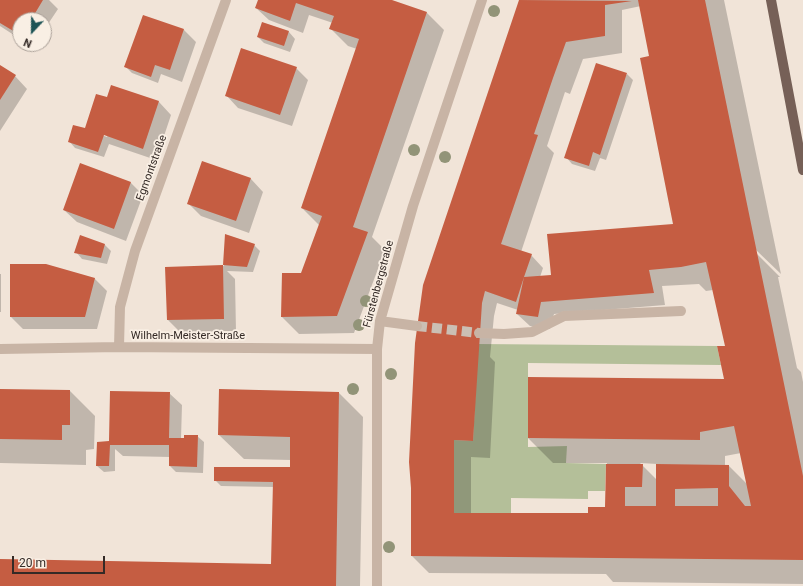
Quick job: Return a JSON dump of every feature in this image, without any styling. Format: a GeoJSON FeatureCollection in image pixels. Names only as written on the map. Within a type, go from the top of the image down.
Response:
{"type":"FeatureCollection","features":[{"type":"Feature","properties":{"kind":"main road"},"geometry":{"type":"LineString","coordinates":[[771,0],[803,170]]}},
{"type":"Feature","properties":{"kind":"street","name":"Egmontstraße"},"geometry":{"type":"LineString","coordinates":[[119,347],[120,308],[135,251],[226,0]]}},
{"type":"Feature","properties":{"kind":"street","name":"Fürstenbergstraße"},"geometry":{"type":"LineString","coordinates":[[377,586],[377,349],[380,321],[413,206],[482,0]]}},
{"type":"Feature","properties":{"kind":"street"},"geometry":{"type":"LineString","coordinates":[[479,333],[504,334],[532,332],[564,316],[681,311]]}},
{"type":"Feature","properties":{"kind":"street"},"geometry":{"type":"LineString","coordinates":[[380,321],[417,326]]}},
{"type":"Feature","properties":{"kind":"street","name":"Wilhelm-Meister-Straße"},"geometry":{"type":"LineString","coordinates":[[0,350],[119,347],[377,349]]}},
{"type":"Feature","properties":{"kind":"green space"},"geometry":{"type":"Polygon","coordinates":[[[478,344],[717,346],[721,365],[528,363],[528,447],[567,446],[566,463],[606,464],[605,491],[588,491],[588,499],[511,498],[511,513],[454,513],[454,440],[473,441],[478,344]]]}},
{"type":"Feature","properties":{"kind":"building"},"geometry":{"type":"Polygon","coordinates":[[[0,0],[43,0],[36,12],[12,12],[12,30],[0,23],[0,0]]]}},
{"type":"Feature","properties":{"kind":"building"},"geometry":{"type":"Polygon","coordinates":[[[258,0],[392,0],[427,12],[353,227],[368,232],[337,316],[281,317],[282,273],[301,273],[322,216],[301,208],[359,39],[329,29],[334,16],[296,3],[290,21],[255,8],[258,0]]]}},
{"type":"Feature","properties":{"kind":"building"},"geometry":{"type":"Polygon","coordinates":[[[519,0],[632,1],[605,5],[605,36],[566,42],[534,134],[538,135],[501,244],[532,254],[524,277],[551,275],[547,234],[673,224],[640,58],[649,56],[638,0],[705,0],[803,476],[803,560],[411,556],[411,488],[409,462],[415,343],[423,285],[519,0]],[[706,262],[681,267],[649,270],[654,293],[541,302],[538,317],[516,314],[524,277],[516,302],[485,291],[482,303],[473,441],[454,440],[454,513],[588,513],[588,507],[605,507],[606,464],[643,464],[642,487],[625,487],[625,506],[656,506],[656,464],[729,465],[729,486],[745,506],[751,506],[734,426],[700,432],[700,440],[528,438],[528,377],[724,379],[717,346],[725,346],[706,262]],[[718,488],[675,489],[675,506],[718,506],[718,488]]]}},
{"type":"Feature","properties":{"kind":"building"},"geometry":{"type":"Polygon","coordinates":[[[143,15],[184,29],[170,70],[155,65],[151,77],[124,67],[143,15]]]}},
{"type":"Feature","properties":{"kind":"building"},"geometry":{"type":"Polygon","coordinates":[[[262,22],[289,31],[284,46],[257,37],[262,22]]]}},
{"type":"Feature","properties":{"kind":"building"},"geometry":{"type":"Polygon","coordinates":[[[241,48],[297,67],[280,115],[225,96],[241,48]]]}},
{"type":"Feature","properties":{"kind":"building"},"geometry":{"type":"Polygon","coordinates":[[[596,63],[627,73],[600,155],[593,152],[589,166],[564,158],[596,63]]]}},
{"type":"Feature","properties":{"kind":"building"},"geometry":{"type":"Polygon","coordinates":[[[0,65],[16,75],[0,100],[0,65]]]}},
{"type":"Feature","properties":{"kind":"building"},"geometry":{"type":"Polygon","coordinates":[[[111,85],[159,101],[143,149],[104,135],[98,152],[68,142],[73,125],[85,128],[96,94],[107,97],[111,85]]]}},
{"type":"Feature","properties":{"kind":"building"},"geometry":{"type":"Polygon","coordinates":[[[202,161],[251,178],[236,221],[187,204],[202,161]]]}},
{"type":"Feature","properties":{"kind":"building"},"geometry":{"type":"Polygon","coordinates":[[[80,163],[131,182],[114,229],[63,210],[80,163]]]}},
{"type":"Feature","properties":{"kind":"building"},"geometry":{"type":"Polygon","coordinates":[[[225,234],[255,244],[247,267],[223,265],[225,234]]]}},
{"type":"Feature","properties":{"kind":"building"},"geometry":{"type":"Polygon","coordinates":[[[80,235],[105,244],[101,258],[74,253],[80,235]]]}},
{"type":"Feature","properties":{"kind":"building"},"geometry":{"type":"Polygon","coordinates":[[[10,264],[46,264],[95,278],[85,317],[10,317],[10,264]]]}},
{"type":"Feature","properties":{"kind":"building"},"geometry":{"type":"Polygon","coordinates":[[[223,265],[224,319],[167,320],[165,267],[223,265]]]}},
{"type":"Feature","properties":{"kind":"building"},"geometry":{"type":"Polygon","coordinates":[[[0,389],[70,390],[70,425],[62,425],[62,440],[0,439],[0,389]]]}},
{"type":"Feature","properties":{"kind":"building"},"geometry":{"type":"Polygon","coordinates":[[[219,389],[339,392],[336,586],[0,586],[0,559],[271,564],[273,482],[214,481],[214,467],[290,467],[290,437],[218,435],[219,389]]]}},
{"type":"Feature","properties":{"kind":"building"},"geometry":{"type":"Polygon","coordinates":[[[110,391],[170,392],[169,438],[184,438],[184,435],[198,435],[197,467],[169,466],[169,445],[110,445],[109,466],[96,466],[97,442],[109,441],[110,391]]]}},
{"type":"Feature","properties":{"kind":"tunnel"},"geometry":{"type":"LineString","coordinates":[[417,326],[479,333]]}}]}
